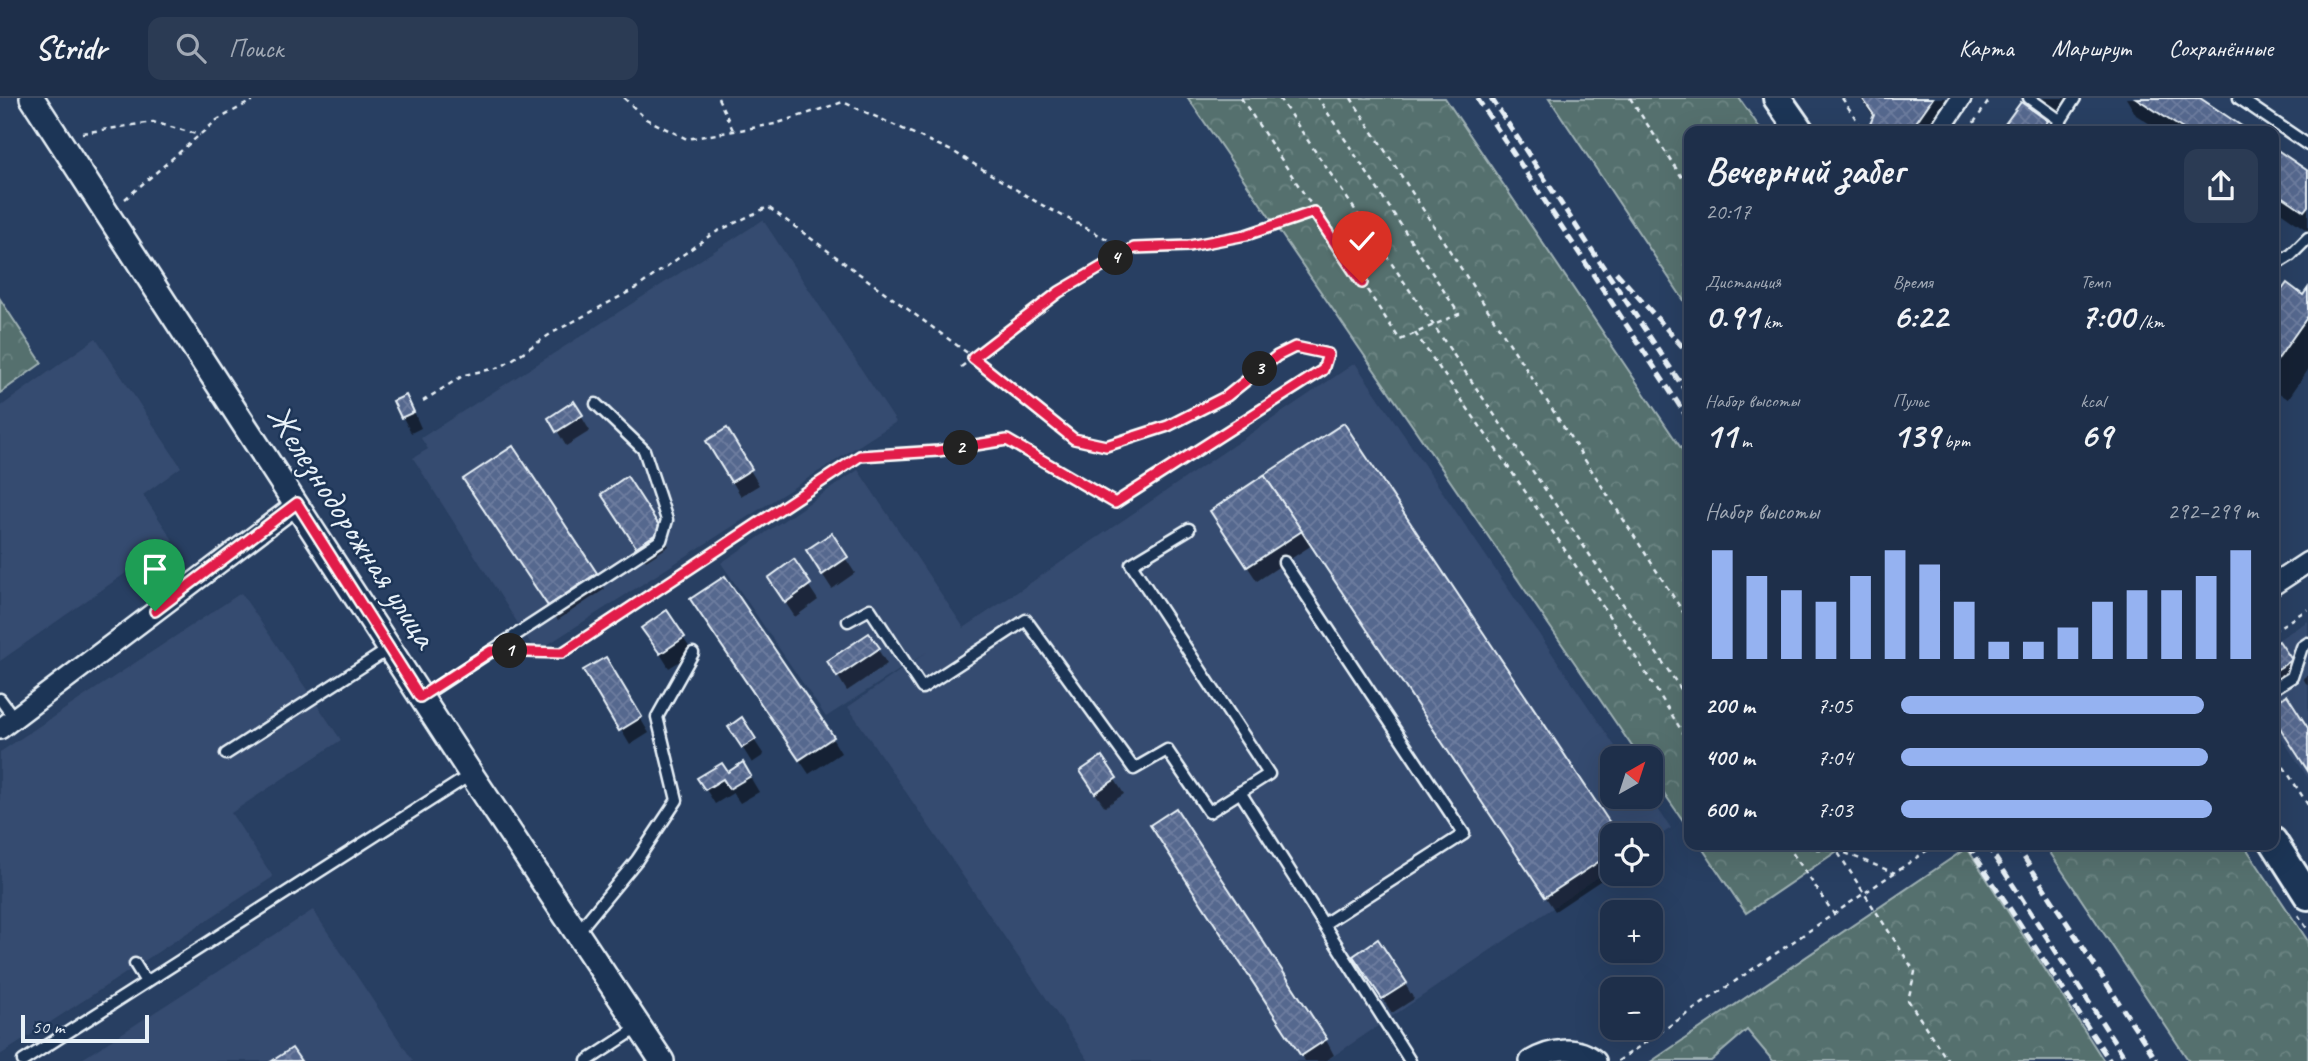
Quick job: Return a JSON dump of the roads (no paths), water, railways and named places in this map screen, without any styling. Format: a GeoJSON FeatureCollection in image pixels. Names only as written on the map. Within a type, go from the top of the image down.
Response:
{"type":"FeatureCollection","features":[{"type":"Feature","properties":{"kind":"main road"},"geometry":{"type":"LineString","coordinates":[[1777,98],[1797,126]]}},
{"type":"Feature","properties":{"kind":"main road"},"geometry":{"type":"LineString","coordinates":[[2279,850],[2307,894]]}},
{"type":"Feature","properties":{"kind":"street","name":"Железнодорожная улица"},"geometry":{"type":"LineString","coordinates":[[32,98],[471,775],[662,1061]]}},
{"type":"Feature","properties":{"kind":"street"},"geometry":{"type":"LineString","coordinates":[[1942,126],[1961,98]]}},
{"type":"Feature","properties":{"kind":"street"},"geometry":{"type":"LineString","coordinates":[[7,723],[297,503]]}},
{"type":"Feature","properties":{"kind":"street"},"geometry":{"type":"LineString","coordinates":[[2279,581],[2308,562]]}},
{"type":"Feature","properties":{"kind":"street"},"geometry":{"type":"LineString","coordinates":[[1530,1061],[1543,1053],[1563,1049],[1587,1053],[1596,1061]]}},
{"type":"Feature","properties":{"kind":"lane"},"geometry":{"type":"LineString","coordinates":[[2029,98],[2061,121]]}},
{"type":"Feature","properties":{"kind":"lane"},"geometry":{"type":"LineString","coordinates":[[2058,126],[2076,98]]}},
{"type":"Feature","properties":{"kind":"lane"},"geometry":{"type":"LineString","coordinates":[[2239,98],[2308,145]]}},
{"type":"Feature","properties":{"kind":"lane"},"geometry":{"type":"LineString","coordinates":[[2279,262],[2308,238]]}},
{"type":"Feature","properties":{"kind":"lane"},"geometry":{"type":"LineString","coordinates":[[420,697],[661,540],[667,520],[644,450],[596,404]]}},
{"type":"Feature","properties":{"kind":"lane"},"geometry":{"type":"LineString","coordinates":[[848,621],[870,608],[922,688],[1026,620],[1133,769],[1167,750],[1209,812],[1269,774],[1131,564],[1189,529]]}},
{"type":"Feature","properties":{"kind":"lane"},"geometry":{"type":"LineString","coordinates":[[1284,562],[1464,834],[1324,924]]}},
{"type":"Feature","properties":{"kind":"lane"},"geometry":{"type":"LineString","coordinates":[[2279,685],[2292,677],[2302,647],[2308,643]]}},
{"type":"Feature","properties":{"kind":"lane"},"geometry":{"type":"LineString","coordinates":[[226,754],[389,649]]}},
{"type":"Feature","properties":{"kind":"lane"},"geometry":{"type":"LineString","coordinates":[[577,933],[637,860],[677,800],[657,717],[693,653]]}},
{"type":"Feature","properties":{"kind":"lane"},"geometry":{"type":"LineString","coordinates":[[0,699],[7,723]]}},
{"type":"Feature","properties":{"kind":"lane"},"geometry":{"type":"LineString","coordinates":[[23,1061],[471,775]]}},
{"type":"Feature","properties":{"kind":"lane"},"geometry":{"type":"LineString","coordinates":[[1240,792],[1410,1061]]}},
{"type":"Feature","properties":{"kind":"lane"},"geometry":{"type":"LineString","coordinates":[[135,964],[146,982]]}},
{"type":"Feature","properties":{"kind":"lane"},"geometry":{"type":"LineString","coordinates":[[587,1061],[639,1027]]}},
{"type":"Feature","properties":{"kind":"railway"},"geometry":{"type":"LineString","coordinates":[[1477,98],[1684,412]]}},
{"type":"Feature","properties":{"kind":"railway"},"geometry":{"type":"LineString","coordinates":[[1491,98],[1684,388]]}},
{"type":"Feature","properties":{"kind":"railway"},"geometry":{"type":"LineString","coordinates":[[1616,272],[1684,348]]}},
{"type":"Feature","properties":{"kind":"railway"},"geometry":{"type":"LineString","coordinates":[[1971,850],[2110,1061]]}},
{"type":"Feature","properties":{"kind":"railway"},"geometry":{"type":"LineString","coordinates":[[1990,850],[2127,1061]]}},
{"type":"Feature","properties":{"kind":"railway"},"geometry":{"type":"LineString","coordinates":[[2019,850],[2157,1061]]}}]}
